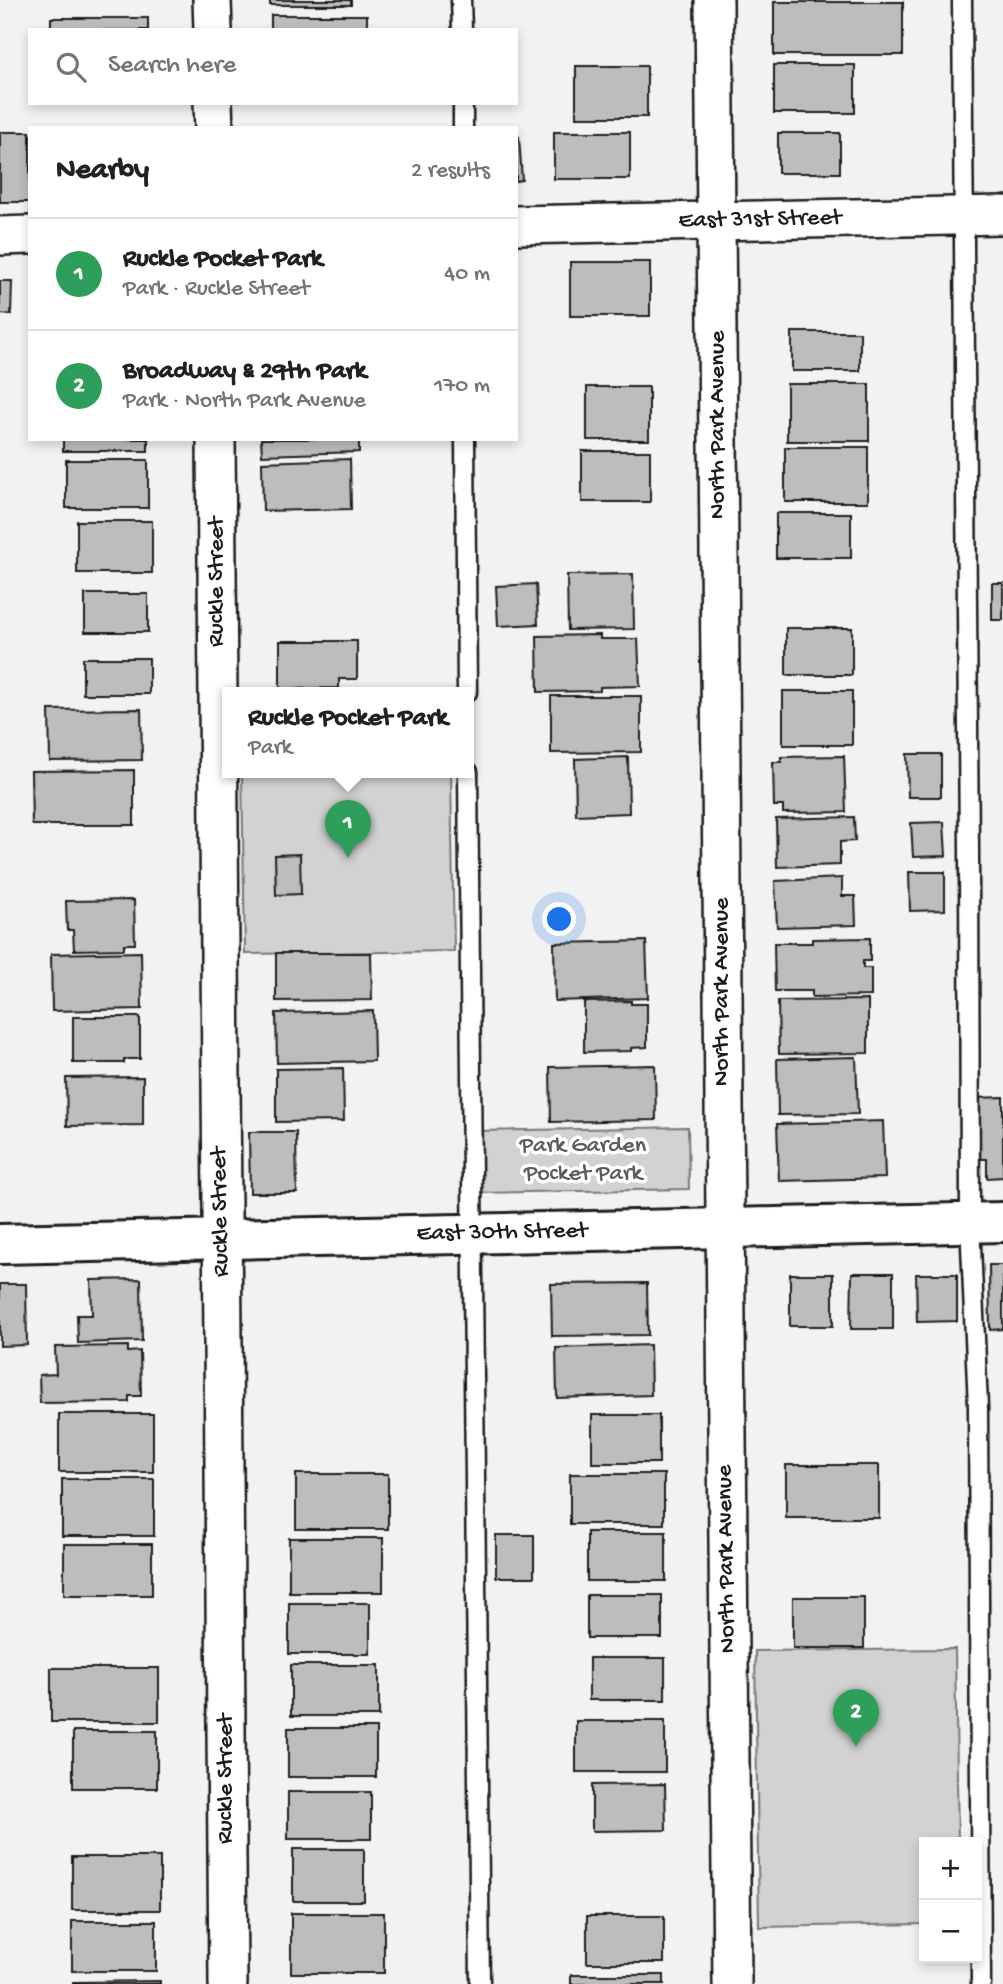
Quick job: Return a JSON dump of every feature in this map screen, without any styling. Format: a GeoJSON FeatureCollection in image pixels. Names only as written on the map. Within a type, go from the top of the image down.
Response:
{"type":"FeatureCollection","features":[{"type":"Feature","properties":{"kind":"main road","name":"East 30th Street"},"geometry":{"type":"LineString","coordinates":[[0,1244],[986,1222]]}},
{"type":"Feature","properties":{"kind":"street"},"geometry":{"type":"LineString","coordinates":[[212,0],[212,28]]}},
{"type":"Feature","properties":{"kind":"street","name":"North Park Avenue"},"geometry":{"type":"LineString","coordinates":[[714,0],[732,1984]]}},
{"type":"Feature","properties":{"kind":"street"},"geometry":{"type":"LineString","coordinates":[[213,105],[214,126]]}},
{"type":"Feature","properties":{"kind":"street","name":"East 31st Street"},"geometry":{"type":"LineString","coordinates":[[518,225],[1003,215]]}},
{"type":"Feature","properties":{"kind":"street"},"geometry":{"type":"LineString","coordinates":[[0,236],[28,235]]}},
{"type":"Feature","properties":{"kind":"street","name":"Ruckle Street"},"geometry":{"type":"LineString","coordinates":[[216,441],[228,1984]]}},
{"type":"Feature","properties":{"kind":"lane"},"geometry":{"type":"LineString","coordinates":[[461,0],[461,28]]}},
{"type":"Feature","properties":{"kind":"lane"},"geometry":{"type":"LineString","coordinates":[[962,0],[964,216],[986,1222],[978,1407],[981,1984]]}},
{"type":"Feature","properties":{"kind":"lane"},"geometry":{"type":"LineString","coordinates":[[463,105],[463,126]]}},
{"type":"Feature","properties":{"kind":"lane"},"geometry":{"type":"LineString","coordinates":[[465,441],[467,687]]}},
{"type":"Feature","properties":{"kind":"lane"},"geometry":{"type":"LineString","coordinates":[[468,778],[480,1984]]}},
{"type":"Feature","properties":{"kind":"green space"},"geometry":{"type":"Polygon","coordinates":[[[242,778],[451,778],[454,951],[245,954],[242,778]]]}},
{"type":"Feature","properties":{"kind":"green space","name":"Park Garden Pocket Park"},"geometry":{"type":"Polygon","coordinates":[[[688,1127],[689,1189],[477,1193],[476,1131],[688,1127]]]}},
{"type":"Feature","properties":{"kind":"green space"},"geometry":{"type":"Polygon","coordinates":[[[955,1649],[958,1837],[919,1837],[919,1924],[759,1927],[755,1651],[955,1649]]]}},
{"type":"Feature","properties":{"kind":"building"},"geometry":{"type":"Polygon","coordinates":[[[270,0],[351,0],[351,5],[270,5],[270,0]]]}},
{"type":"Feature","properties":{"kind":"building"},"geometry":{"type":"Polygon","coordinates":[[[774,2],[903,2],[903,55],[774,55],[774,2]]]}},
{"type":"Feature","properties":{"kind":"building"},"geometry":{"type":"Polygon","coordinates":[[[271,15],[367,15],[367,28],[271,28],[271,15]]]}},
{"type":"Feature","properties":{"kind":"building"},"geometry":{"type":"Polygon","coordinates":[[[51,18],[148,18],[148,28],[51,28],[51,18]]]}},
{"type":"Feature","properties":{"kind":"building"},"geometry":{"type":"Polygon","coordinates":[[[774,65],[855,65],[855,113],[774,113],[774,65]]]}},
{"type":"Feature","properties":{"kind":"building"},"geometry":{"type":"Polygon","coordinates":[[[576,66],[647,66],[647,117],[576,117],[576,66]]]}},
{"type":"Feature","properties":{"kind":"building"},"geometry":{"type":"Polygon","coordinates":[[[0,132],[28,132],[28,202],[0,202],[0,132]]]}},
{"type":"Feature","properties":{"kind":"building"},"geometry":{"type":"Polygon","coordinates":[[[554,132],[630,132],[630,179],[554,179],[554,132]]]}},
{"type":"Feature","properties":{"kind":"building"},"geometry":{"type":"Polygon","coordinates":[[[778,133],[840,133],[840,173],[778,173],[778,133]]]}},
{"type":"Feature","properties":{"kind":"building"},"geometry":{"type":"Polygon","coordinates":[[[518,137],[522,180],[518,181],[518,137]]]}},
{"type":"Feature","properties":{"kind":"building"},"geometry":{"type":"Polygon","coordinates":[[[570,262],[650,262],[650,316],[570,316],[570,262]]]}},
{"type":"Feature","properties":{"kind":"building"},"geometry":{"type":"Polygon","coordinates":[[[0,281],[12,281],[11,315],[0,314],[0,281]]]}},
{"type":"Feature","properties":{"kind":"building"},"geometry":{"type":"Polygon","coordinates":[[[792,332],[860,332],[860,371],[792,371],[792,332]]]}},
{"type":"Feature","properties":{"kind":"building"},"geometry":{"type":"Polygon","coordinates":[[[787,384],[869,384],[869,441],[787,441],[787,384]]]}},
{"type":"Feature","properties":{"kind":"building"},"geometry":{"type":"Polygon","coordinates":[[[587,387],[649,387],[649,440],[587,440],[587,387]]]}},
{"type":"Feature","properties":{"kind":"building"},"geometry":{"type":"Polygon","coordinates":[[[63,441],[148,441],[148,451],[63,451],[63,441]]]}},
{"type":"Feature","properties":{"kind":"building"},"geometry":{"type":"Polygon","coordinates":[[[261,441],[359,441],[359,452],[262,455],[261,441]]]}},
{"type":"Feature","properties":{"kind":"building"},"geometry":{"type":"Polygon","coordinates":[[[785,447],[868,447],[868,502],[785,502],[785,447]]]}},
{"type":"Feature","properties":{"kind":"building"},"geometry":{"type":"Polygon","coordinates":[[[582,451],[650,451],[650,502],[582,502],[582,451]]]}},
{"type":"Feature","properties":{"kind":"building"},"geometry":{"type":"Polygon","coordinates":[[[350,459],[351,509],[263,511],[262,462],[350,459]]]}},
{"type":"Feature","properties":{"kind":"building"},"geometry":{"type":"Polygon","coordinates":[[[66,460],[148,460],[148,508],[66,508],[66,460]]]}},
{"type":"Feature","properties":{"kind":"building"},"geometry":{"type":"Polygon","coordinates":[[[776,513],[851,513],[851,558],[776,558],[776,513]]]}},
{"type":"Feature","properties":{"kind":"building"},"geometry":{"type":"Polygon","coordinates":[[[77,521],[152,521],[152,573],[77,573],[77,521]]]}},
{"type":"Feature","properties":{"kind":"building"},"geometry":{"type":"Polygon","coordinates":[[[633,574],[634,629],[568,630],[567,575],[633,574]]]}},
{"type":"Feature","properties":{"kind":"building"},"geometry":{"type":"Polygon","coordinates":[[[992,583],[1003,583],[1003,620],[992,620],[992,583]]]}},
{"type":"Feature","properties":{"kind":"building"},"geometry":{"type":"Polygon","coordinates":[[[536,584],[538,624],[498,626],[496,586],[536,584]]]}},
{"type":"Feature","properties":{"kind":"building"},"geometry":{"type":"Polygon","coordinates":[[[85,594],[148,594],[148,632],[85,632],[85,594]]]}},
{"type":"Feature","properties":{"kind":"building"},"geometry":{"type":"Polygon","coordinates":[[[786,628],[852,628],[852,675],[786,675],[786,628]]]}},
{"type":"Feature","properties":{"kind":"building"},"geometry":{"type":"Polygon","coordinates":[[[600,635],[600,639],[638,639],[640,686],[600,687],[600,691],[538,692],[537,636],[600,635]]]}},
{"type":"Feature","properties":{"kind":"building"},"geometry":{"type":"Polygon","coordinates":[[[280,641],[357,641],[357,679],[339,679],[339,687],[280,687],[280,641]]]}},
{"type":"Feature","properties":{"kind":"building"},"geometry":{"type":"Polygon","coordinates":[[[83,658],[149,658],[149,694],[83,694],[83,658]]]}},
{"type":"Feature","properties":{"kind":"building"},"geometry":{"type":"Polygon","coordinates":[[[783,691],[852,691],[852,745],[783,745],[783,691]]]}},
{"type":"Feature","properties":{"kind":"building"},"geometry":{"type":"Polygon","coordinates":[[[551,696],[641,696],[641,752],[551,753],[551,696]]]}},
{"type":"Feature","properties":{"kind":"building"},"geometry":{"type":"Polygon","coordinates":[[[141,709],[142,760],[50,761],[49,710],[141,709]]]}},
{"type":"Feature","properties":{"kind":"building"},"geometry":{"type":"Polygon","coordinates":[[[907,754],[941,754],[941,797],[908,797],[907,754]]]}},
{"type":"Feature","properties":{"kind":"building"},"geometry":{"type":"Polygon","coordinates":[[[844,756],[846,812],[783,813],[783,806],[774,806],[773,762],[781,762],[781,757],[844,756]]]}},
{"type":"Feature","properties":{"kind":"building"},"geometry":{"type":"Polygon","coordinates":[[[628,757],[629,813],[576,815],[575,759],[628,757]]]}},
{"type":"Feature","properties":{"kind":"building"},"geometry":{"type":"Polygon","coordinates":[[[134,770],[134,825],[32,825],[31,771],[134,770]]]}},
{"type":"Feature","properties":{"kind":"building"},"geometry":{"type":"Polygon","coordinates":[[[854,817],[855,841],[840,842],[840,865],[777,867],[776,819],[854,817]]]}},
{"type":"Feature","properties":{"kind":"building"},"geometry":{"type":"Polygon","coordinates":[[[944,822],[946,856],[913,857],[911,823],[944,822]]]}},
{"type":"Feature","properties":{"kind":"building"},"geometry":{"type":"Polygon","coordinates":[[[300,854],[301,894],[276,895],[275,855],[300,854]]]}},
{"type":"Feature","properties":{"kind":"building"},"geometry":{"type":"Polygon","coordinates":[[[909,872],[945,872],[945,910],[910,911],[909,872]]]}},
{"type":"Feature","properties":{"kind":"building"},"geometry":{"type":"Polygon","coordinates":[[[842,878],[842,896],[855,896],[856,925],[777,927],[775,881],[842,878]]]}},
{"type":"Feature","properties":{"kind":"building"},"geometry":{"type":"Polygon","coordinates":[[[134,900],[135,944],[124,944],[124,949],[74,950],[73,930],[67,930],[66,901],[134,900]]]}},
{"type":"Feature","properties":{"kind":"building"},"geometry":{"type":"Polygon","coordinates":[[[870,938],[870,961],[863,961],[863,968],[871,968],[871,996],[812,997],[812,991],[775,991],[774,943],[870,938]]]}},
{"type":"Feature","properties":{"kind":"building"},"geometry":{"type":"Polygon","coordinates":[[[646,941],[648,998],[555,1001],[554,943],[646,941]]]}},
{"type":"Feature","properties":{"kind":"building"},"geometry":{"type":"Polygon","coordinates":[[[141,952],[142,1009],[52,1011],[51,954],[141,952]]]}},
{"type":"Feature","properties":{"kind":"building"},"geometry":{"type":"Polygon","coordinates":[[[276,953],[371,953],[372,1000],[276,1001],[276,953]]]}},
{"type":"Feature","properties":{"kind":"building"},"geometry":{"type":"Polygon","coordinates":[[[868,1000],[868,1053],[779,1054],[778,1001],[868,1000]]]}},
{"type":"Feature","properties":{"kind":"building"},"geometry":{"type":"Polygon","coordinates":[[[631,1001],[631,1004],[647,1004],[647,1047],[631,1048],[631,1051],[584,1052],[584,1002],[631,1001]]]}},
{"type":"Feature","properties":{"kind":"building"},"geometry":{"type":"Polygon","coordinates":[[[373,1011],[374,1061],[277,1063],[276,1013],[373,1011]]]}},
{"type":"Feature","properties":{"kind":"building"},"geometry":{"type":"Polygon","coordinates":[[[73,1017],[140,1017],[140,1059],[124,1059],[124,1063],[73,1063],[73,1017]]]}},
{"type":"Feature","properties":{"kind":"building"},"geometry":{"type":"Polygon","coordinates":[[[856,1057],[858,1114],[778,1115],[777,1059],[856,1057]]]}},
{"type":"Feature","properties":{"kind":"building"},"geometry":{"type":"Polygon","coordinates":[[[655,1065],[656,1120],[551,1122],[550,1067],[655,1065]]]}},
{"type":"Feature","properties":{"kind":"building"},"geometry":{"type":"Polygon","coordinates":[[[343,1068],[344,1121],[276,1122],[276,1069],[343,1068]]]}},
{"type":"Feature","properties":{"kind":"building"},"geometry":{"type":"Polygon","coordinates":[[[143,1077],[143,1125],[67,1126],[66,1078],[143,1077]]]}},
{"type":"Feature","properties":{"kind":"building"},"geometry":{"type":"Polygon","coordinates":[[[1003,1097],[1003,1177],[987,1178],[987,1159],[977,1159],[975,1098],[1003,1097]]]}},
{"type":"Feature","properties":{"kind":"building"},"geometry":{"type":"Polygon","coordinates":[[[883,1121],[885,1178],[779,1181],[777,1124],[883,1121]]]}},
{"type":"Feature","properties":{"kind":"building"},"geometry":{"type":"Polygon","coordinates":[[[249,1132],[296,1132],[297,1193],[250,1193],[249,1132]]]}},
{"type":"Feature","properties":{"kind":"building"},"geometry":{"type":"Polygon","coordinates":[[[989,1265],[1003,1265],[1003,1329],[990,1330],[989,1265]]]}},
{"type":"Feature","properties":{"kind":"building"},"geometry":{"type":"Polygon","coordinates":[[[852,1273],[893,1273],[893,1329],[851,1329],[852,1273]]]}},
{"type":"Feature","properties":{"kind":"building"},"geometry":{"type":"Polygon","coordinates":[[[790,1274],[833,1274],[833,1326],[790,1326],[790,1274]]]}},
{"type":"Feature","properties":{"kind":"building"},"geometry":{"type":"Polygon","coordinates":[[[916,1274],[957,1274],[957,1321],[917,1322],[916,1274]]]}},
{"type":"Feature","properties":{"kind":"building"},"geometry":{"type":"Polygon","coordinates":[[[141,1279],[142,1341],[78,1343],[77,1315],[92,1315],[91,1280],[141,1279]]]}},
{"type":"Feature","properties":{"kind":"building"},"geometry":{"type":"Polygon","coordinates":[[[647,1283],[648,1335],[552,1336],[551,1284],[647,1283]]]}},
{"type":"Feature","properties":{"kind":"building"},"geometry":{"type":"Polygon","coordinates":[[[0,1284],[26,1284],[27,1345],[0,1346],[0,1284]]]}},
{"type":"Feature","properties":{"kind":"building"},"geometry":{"type":"Polygon","coordinates":[[[650,1345],[651,1395],[557,1398],[556,1348],[650,1345]]]}},
{"type":"Feature","properties":{"kind":"building"},"geometry":{"type":"Polygon","coordinates":[[[128,1346],[128,1352],[140,1351],[141,1396],[129,1396],[129,1402],[40,1403],[39,1375],[56,1374],[55,1347],[128,1346]]]}},
{"type":"Feature","properties":{"kind":"building"},"geometry":{"type":"Polygon","coordinates":[[[59,1414],[153,1414],[153,1472],[59,1472],[59,1414]]]}},
{"type":"Feature","properties":{"kind":"building"},"geometry":{"type":"Polygon","coordinates":[[[592,1415],[659,1415],[659,1463],[592,1463],[592,1415]]]}},
{"type":"Feature","properties":{"kind":"building"},"geometry":{"type":"Polygon","coordinates":[[[786,1465],[879,1465],[879,1518],[786,1518],[786,1465]]]}},
{"type":"Feature","properties":{"kind":"building"},"geometry":{"type":"Polygon","coordinates":[[[296,1474],[388,1474],[388,1529],[296,1529],[296,1474]]]}},
{"type":"Feature","properties":{"kind":"building"},"geometry":{"type":"Polygon","coordinates":[[[570,1474],[664,1474],[664,1524],[570,1524],[570,1474]]]}},
{"type":"Feature","properties":{"kind":"building"},"geometry":{"type":"Polygon","coordinates":[[[62,1479],[154,1479],[154,1536],[62,1536],[62,1479]]]}},
{"type":"Feature","properties":{"kind":"building"},"geometry":{"type":"Polygon","coordinates":[[[587,1532],[666,1532],[666,1581],[587,1581],[587,1532]]]}},
{"type":"Feature","properties":{"kind":"building"},"geometry":{"type":"Polygon","coordinates":[[[496,1535],[534,1535],[534,1577],[496,1577],[496,1535]]]}},
{"type":"Feature","properties":{"kind":"building"},"geometry":{"type":"Polygon","coordinates":[[[289,1538],[383,1538],[383,1592],[289,1592],[289,1538]]]}},
{"type":"Feature","properties":{"kind":"building"},"geometry":{"type":"Polygon","coordinates":[[[64,1544],[152,1544],[152,1595],[64,1595],[64,1544]]]}},
{"type":"Feature","properties":{"kind":"building"},"geometry":{"type":"Polygon","coordinates":[[[587,1595],[662,1595],[662,1638],[587,1638],[587,1595]]]}},
{"type":"Feature","properties":{"kind":"building"},"geometry":{"type":"Polygon","coordinates":[[[793,1597],[864,1597],[864,1648],[793,1648],[793,1597]]]}},
{"type":"Feature","properties":{"kind":"building"},"geometry":{"type":"Polygon","coordinates":[[[289,1603],[370,1603],[370,1654],[289,1654],[289,1603]]]}},
{"type":"Feature","properties":{"kind":"building"},"geometry":{"type":"Polygon","coordinates":[[[589,1658],[665,1658],[665,1700],[589,1700],[589,1658]]]}},
{"type":"Feature","properties":{"kind":"building"},"geometry":{"type":"Polygon","coordinates":[[[291,1665],[379,1665],[379,1716],[291,1716],[291,1665]]]}},
{"type":"Feature","properties":{"kind":"building"},"geometry":{"type":"Polygon","coordinates":[[[51,1668],[159,1668],[159,1722],[51,1722],[51,1668]]]}},
{"type":"Feature","properties":{"kind":"building"},"geometry":{"type":"Polygon","coordinates":[[[576,1721],[665,1721],[665,1772],[576,1772],[576,1721]]]}},
{"type":"Feature","properties":{"kind":"building"},"geometry":{"type":"Polygon","coordinates":[[[288,1728],[376,1728],[376,1777],[288,1777],[288,1728]]]}},
{"type":"Feature","properties":{"kind":"building"},"geometry":{"type":"Polygon","coordinates":[[[73,1731],[157,1731],[157,1788],[73,1788],[73,1731]]]}},
{"type":"Feature","properties":{"kind":"building"},"geometry":{"type":"Polygon","coordinates":[[[665,1784],[666,1830],[592,1831],[592,1785],[665,1784]]]}},
{"type":"Feature","properties":{"kind":"building"},"geometry":{"type":"Polygon","coordinates":[[[288,1792],[371,1792],[371,1839],[288,1839],[288,1792]]]}},
{"type":"Feature","properties":{"kind":"building"},"geometry":{"type":"Polygon","coordinates":[[[293,1849],[364,1849],[364,1901],[293,1901],[293,1849]]]}},
{"type":"Feature","properties":{"kind":"building"},"geometry":{"type":"Polygon","coordinates":[[[72,1857],[160,1857],[160,1910],[72,1910],[72,1857]]]}},
{"type":"Feature","properties":{"kind":"building"},"geometry":{"type":"Polygon","coordinates":[[[291,1913],[384,1913],[384,1973],[291,1973],[291,1913]]]}},
{"type":"Feature","properties":{"kind":"building"},"geometry":{"type":"Polygon","coordinates":[[[587,1916],[664,1916],[664,1963],[587,1963],[587,1916]]]}},
{"type":"Feature","properties":{"kind":"building"},"geometry":{"type":"Polygon","coordinates":[[[72,1921],[156,1921],[156,1971],[72,1971],[72,1921]]]}},
{"type":"Feature","properties":{"kind":"building"},"geometry":{"type":"Polygon","coordinates":[[[571,1975],[664,1975],[664,1984],[571,1984],[571,1975]]]}},
{"type":"Feature","properties":{"kind":"building"},"geometry":{"type":"Polygon","coordinates":[[[160,1981],[160,1984],[73,1984],[73,1982],[160,1981]]]}},
{"type":"Feature","properties":{"kind":"place","name":"Ruckle Pocket Park"},"geometry":{"type":"Point","coordinates":[348,858]}},
{"type":"Feature","properties":{"kind":"place","name":"Broadway & 29th Park"},"geometry":{"type":"Point","coordinates":[856,1747]}}]}
